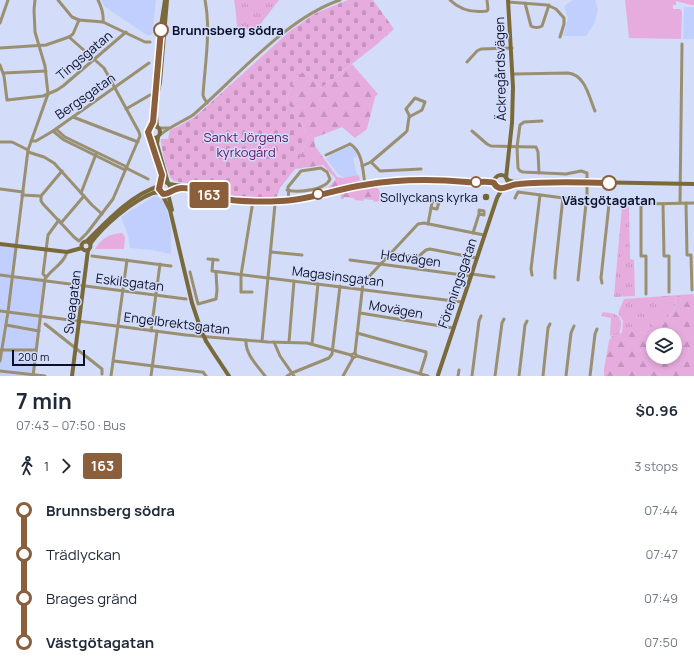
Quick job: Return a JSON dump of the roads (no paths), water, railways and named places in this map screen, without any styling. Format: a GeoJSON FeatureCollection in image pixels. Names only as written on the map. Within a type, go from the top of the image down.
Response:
{"type":"FeatureCollection","features":[{"type":"Feature","properties":{"kind":"street"},"geometry":{"type":"LineString","coordinates":[[0,23],[8,0]]}},
{"type":"Feature","properties":{"kind":"street"},"geometry":{"type":"LineString","coordinates":[[0,361],[8,312],[28,151],[48,94],[46,71],[38,46],[34,18],[35,0]]}},
{"type":"Feature","properties":{"kind":"street"},"geometry":{"type":"LineString","coordinates":[[58,0],[72,17],[79,20],[103,22],[145,42],[150,42]]}},
{"type":"Feature","properties":{"kind":"street"},"geometry":{"type":"LineString","coordinates":[[98,0],[103,22]]}},
{"type":"Feature","properties":{"kind":"street"},"geometry":{"type":"LineString","coordinates":[[166,0],[161,26],[153,122],[148,132],[161,173],[159,189],[170,210],[182,259],[188,272],[198,304],[216,299],[218,290],[216,272]]}},
{"type":"Feature","properties":{"kind":"street"},"geometry":{"type":"LineString","coordinates":[[166,0],[160,82],[156,105],[158,128],[160,132],[158,147],[171,188],[169,198],[174,215],[177,242]]}},
{"type":"Feature","properties":{"kind":"street"},"geometry":{"type":"LineString","coordinates":[[205,0],[207,34],[203,95],[207,103]]}},
{"type":"Feature","properties":{"kind":"street"},"geometry":{"type":"LineString","coordinates":[[149,135],[153,138],[159,136],[168,128],[183,122],[207,103],[284,33],[312,13],[340,0]]}},
{"type":"Feature","properties":{"kind":"street"},"geometry":{"type":"LineString","coordinates":[[450,0],[465,10],[479,12],[487,11],[487,0]]}},
{"type":"Feature","properties":{"kind":"street"},"geometry":{"type":"LineString","coordinates":[[508,1],[549,5],[558,10],[564,18],[564,24],[560,37]]}},
{"type":"Feature","properties":{"kind":"street","name":"Äckregårdsvägen"},"geometry":{"type":"LineString","coordinates":[[498,176],[504,170],[507,161],[510,147],[512,114],[513,74],[508,1]]}},
{"type":"Feature","properties":{"kind":"street"},"geometry":{"type":"LineString","coordinates":[[525,3],[530,24],[534,28],[542,26],[549,5]]}},
{"type":"Feature","properties":{"kind":"street"},"geometry":{"type":"LineString","coordinates":[[0,48],[46,45],[69,37],[73,34],[79,20]]}},
{"type":"Feature","properties":{"kind":"street","name":"Tingsgatan"},"geometry":{"type":"LineString","coordinates":[[4,73],[7,100],[48,94],[64,86],[126,32]]}},
{"type":"Feature","properties":{"kind":"street"},"geometry":{"type":"LineString","coordinates":[[62,171],[41,196],[42,202],[79,241],[87,234],[113,199],[138,141],[139,132],[106,71],[95,59],[69,37]]}},
{"type":"Feature","properties":{"kind":"street"},"geometry":{"type":"LineString","coordinates":[[680,203],[682,44]]}},
{"type":"Feature","properties":{"kind":"street"},"geometry":{"type":"LineString","coordinates":[[467,62],[481,49],[512,48]]}},
{"type":"Feature","properties":{"kind":"street","name":"Bergsgatan"},"geometry":{"type":"LineString","coordinates":[[31,141],[36,141],[54,130],[149,63]]}},
{"type":"Feature","properties":{"kind":"street"},"geometry":{"type":"LineString","coordinates":[[0,65],[4,73],[46,71]]}},
{"type":"Feature","properties":{"kind":"street"},"geometry":{"type":"LineString","coordinates":[[513,74],[574,75],[579,78],[586,89],[595,111]]}},
{"type":"Feature","properties":{"kind":"street"},"geometry":{"type":"LineString","coordinates":[[126,109],[150,95]]}},
{"type":"Feature","properties":{"kind":"street"},"geometry":{"type":"LineString","coordinates":[[362,166],[371,162],[407,131],[408,120],[410,117],[422,110],[425,102],[415,98],[410,102],[406,109],[410,117]]}},
{"type":"Feature","properties":{"kind":"street"},"geometry":{"type":"LineString","coordinates":[[73,117],[138,141]]}},
{"type":"Feature","properties":{"kind":"street"},"geometry":{"type":"LineString","coordinates":[[542,122],[521,124],[519,129],[518,147],[519,170],[523,172],[539,173],[566,174],[584,171],[587,173],[588,183],[578,280]]}},
{"type":"Feature","properties":{"kind":"street"},"geometry":{"type":"LineString","coordinates":[[151,127],[168,128]]}},
{"type":"Feature","properties":{"kind":"street"},"geometry":{"type":"LineString","coordinates":[[54,130],[64,140],[96,153],[148,179]]}},
{"type":"Feature","properties":{"kind":"street"},"geometry":{"type":"LineString","coordinates":[[472,131],[489,146],[537,148],[539,173]]}},
{"type":"Feature","properties":{"kind":"street"},"geometry":{"type":"LineString","coordinates":[[0,142],[12,142],[48,160],[62,171],[102,214]]}},
{"type":"Feature","properties":{"kind":"street"},"geometry":{"type":"LineString","coordinates":[[326,155],[350,142],[357,150],[362,166],[365,185]]}},
{"type":"Feature","properties":{"kind":"street"},"geometry":{"type":"LineString","coordinates":[[33,375],[45,279],[43,274],[48,235],[82,194],[96,153]]}},
{"type":"Feature","properties":{"kind":"street","name":"Äckregårdsvägen"},"geometry":{"type":"LineString","coordinates":[[507,161],[507,179]]}},
{"type":"Feature","properties":{"kind":"street"},"geometry":{"type":"LineString","coordinates":[[371,162],[380,171],[421,169]]}},
{"type":"Feature","properties":{"kind":"street"},"geometry":{"type":"LineString","coordinates":[[287,190],[297,192],[323,186],[328,183],[330,179],[327,172],[321,168],[304,170],[299,173],[287,190],[288,200]]}},
{"type":"Feature","properties":{"kind":"street"},"geometry":{"type":"LineString","coordinates":[[458,181],[486,179],[502,175],[514,182],[694,184]]}},
{"type":"Feature","properties":{"kind":"street"},"geometry":{"type":"LineString","coordinates":[[495,184],[494,180],[498,176]]}},
{"type":"Feature","properties":{"kind":"street"},"geometry":{"type":"LineString","coordinates":[[504,188],[507,179]]}},
{"type":"Feature","properties":{"kind":"street"},"geometry":{"type":"LineString","coordinates":[[88,242],[126,205],[163,183],[188,187],[218,198],[253,201],[288,200],[365,185],[408,181],[490,182],[495,184],[498,188],[504,188],[517,184],[560,182]]}},
{"type":"Feature","properties":{"kind":"street","name":"Föreningsgatan"},"geometry":{"type":"LineString","coordinates":[[495,184],[497,198]]}},
{"type":"Feature","properties":{"kind":"street"},"geometry":{"type":"LineString","coordinates":[[82,248],[82,244],[88,242],[128,208],[149,195],[155,193],[166,194],[181,188],[196,190]]}},
{"type":"Feature","properties":{"kind":"street","name":"Föreningsgatan"},"geometry":{"type":"LineString","coordinates":[[437,376],[497,198],[504,188]]}},
{"type":"Feature","properties":{"kind":"street"},"geometry":{"type":"LineString","coordinates":[[0,189],[41,196]]}},
{"type":"Feature","properties":{"kind":"street"},"geometry":{"type":"LineString","coordinates":[[514,198],[518,192],[609,204],[601,278],[602,283]]}},
{"type":"Feature","properties":{"kind":"street"},"geometry":{"type":"LineString","coordinates":[[532,275],[531,269],[540,195]]}},
{"type":"Feature","properties":{"kind":"street"},"geometry":{"type":"LineString","coordinates":[[555,278],[563,198]]}},
{"type":"Feature","properties":{"kind":"street"},"geometry":{"type":"LineString","coordinates":[[252,292],[241,292],[241,275],[253,201]]}},
{"type":"Feature","properties":{"kind":"street"},"geometry":{"type":"LineString","coordinates":[[428,224],[431,208],[433,202],[439,202],[437,209],[431,208]]}},
{"type":"Feature","properties":{"kind":"street"},"geometry":{"type":"LineString","coordinates":[[646,294],[646,256],[642,256],[640,207],[642,205],[694,203]]}},
{"type":"Feature","properties":{"kind":"street"},"geometry":{"type":"LineString","coordinates":[[262,341],[275,204]]}},
{"type":"Feature","properties":{"kind":"street"},"geometry":{"type":"LineString","coordinates":[[663,204],[664,256],[668,256],[669,292]]}},
{"type":"Feature","properties":{"kind":"street"},"geometry":{"type":"LineString","coordinates":[[686,204],[687,255],[691,255],[692,290]]}},
{"type":"Feature","properties":{"kind":"street"},"geometry":{"type":"LineString","coordinates":[[473,233],[479,214]]}},
{"type":"Feature","properties":{"kind":"street"},"geometry":{"type":"LineString","coordinates":[[343,376],[354,355],[364,282],[418,224],[428,224],[484,236]]}},
{"type":"Feature","properties":{"kind":"street","name":"Sveagatan"},"geometry":{"type":"LineString","coordinates":[[72,376],[84,286],[91,247],[88,242]]}},
{"type":"Feature","properties":{"kind":"street"},"geometry":{"type":"LineString","coordinates":[[0,244],[67,252],[82,248]]}},
{"type":"Feature","properties":{"kind":"street"},"geometry":{"type":"LineString","coordinates":[[82,248],[90,253],[171,266]]}},
{"type":"Feature","properties":{"kind":"street"},"geometry":{"type":"LineString","coordinates":[[390,254],[418,257],[426,250],[430,249],[476,258]]}},
{"type":"Feature","properties":{"kind":"street"},"geometry":{"type":"LineString","coordinates":[[45,279],[63,260],[67,252]]}},
{"type":"Feature","properties":{"kind":"street"},"geometry":{"type":"LineString","coordinates":[[271,252],[302,255]]}},
{"type":"Feature","properties":{"kind":"street"},"geometry":{"type":"LineString","coordinates":[[208,259],[218,260]]}},
{"type":"Feature","properties":{"kind":"street","name":"Magasinsgatan"},"geometry":{"type":"LineString","coordinates":[[213,259],[212,271],[216,272],[462,302]]}},
{"type":"Feature","properties":{"kind":"street"},"geometry":{"type":"LineString","coordinates":[[111,376],[127,260]]}},
{"type":"Feature","properties":{"kind":"street","name":"Hedvägen"},"geometry":{"type":"LineString","coordinates":[[350,260],[387,266],[494,277]]}},
{"type":"Feature","properties":{"kind":"street"},"geometry":{"type":"LineString","coordinates":[[151,330],[160,264]]}},
{"type":"Feature","properties":{"kind":"street"},"geometry":{"type":"LineString","coordinates":[[188,272],[192,303],[206,341],[229,376]]}},
{"type":"Feature","properties":{"kind":"street","name":"Eskilsgatan"},"geometry":{"type":"LineString","coordinates":[[0,275],[45,279],[84,286],[186,299]]}},
{"type":"Feature","properties":{"kind":"street"},"geometry":{"type":"LineString","coordinates":[[288,342],[294,281]]}},
{"type":"Feature","properties":{"kind":"street"},"geometry":{"type":"LineString","coordinates":[[312,344],[318,284]]}},
{"type":"Feature","properties":{"kind":"street"},"geometry":{"type":"LineString","coordinates":[[287,376],[329,358],[333,350],[340,286]]}},
{"type":"Feature","properties":{"kind":"street","name":"Engelbrektsgatan"},"geometry":{"type":"LineString","coordinates":[[0,310],[157,331],[246,340],[312,344],[428,376]]}},
{"type":"Feature","properties":{"kind":"street","name":"Movägen"},"geometry":{"type":"LineString","coordinates":[[360,312],[453,328]]}},
{"type":"Feature","properties":{"kind":"street"},"geometry":{"type":"LineString","coordinates":[[472,376],[479,320],[481,316]]}},
{"type":"Feature","properties":{"kind":"street"},"geometry":{"type":"LineString","coordinates":[[495,376],[504,319]]}},
{"type":"Feature","properties":{"kind":"street"},"geometry":{"type":"LineString","coordinates":[[519,376],[525,325],[527,321]]}},
{"type":"Feature","properties":{"kind":"street"},"geometry":{"type":"LineString","coordinates":[[45,324],[102,369],[102,374]]}},
{"type":"Feature","properties":{"kind":"street"},"geometry":{"type":"LineString","coordinates":[[543,376],[548,328],[550,324]]}},
{"type":"Feature","properties":{"kind":"street"},"geometry":{"type":"LineString","coordinates":[[6,325],[39,330]]}},
{"type":"Feature","properties":{"kind":"street"},"geometry":{"type":"LineString","coordinates":[[566,376],[571,333],[574,326]]}},
{"type":"Feature","properties":{"kind":"street"},"geometry":{"type":"LineString","coordinates":[[590,376],[595,334],[597,329]]}},
{"type":"Feature","properties":{"kind":"street"},"geometry":{"type":"LineString","coordinates":[[151,376],[157,331]]}},
{"type":"Feature","properties":{"kind":"street"},"geometry":{"type":"LineString","coordinates":[[357,333],[426,352],[420,374]]}},
{"type":"Feature","properties":{"kind":"street"},"geometry":{"type":"LineString","coordinates":[[246,340],[248,353],[265,376]]}},
{"type":"Feature","properties":{"kind":"street"},"geometry":{"type":"LineString","coordinates":[[274,342],[280,356],[293,374]]}},
{"type":"Feature","properties":{"kind":"street"},"geometry":{"type":"LineString","coordinates":[[1,350],[36,350]]}},
{"type":"Feature","properties":{"kind":"street"},"geometry":{"type":"LineString","coordinates":[[114,361],[203,372],[206,376]]}},
{"type":"Feature","properties":{"kind":"street"},"geometry":{"type":"LineString","coordinates":[[0,370],[45,376]]}},
{"type":"Feature","properties":{"kind":"street"},"geometry":{"type":"LineString","coordinates":[[458,376],[459,370]]}},
{"type":"Feature","properties":{"kind":"place","name":"Brunnsberg södra"},"geometry":{"type":"Point","coordinates":[161,30]}},
{"type":"Feature","properties":{"kind":"place","name":"Västgötagatan"},"geometry":{"type":"Point","coordinates":[609,183]}},
{"type":"Feature","properties":{"kind":"place","name":"Sollyckans kyrka"},"geometry":{"type":"Point","coordinates":[486,197]}},
{"type":"Feature","properties":{"kind":"park label","name":"Sankt Jörgens kyrkogård"},"geometry":{"type":"Point","coordinates":[246,144]}}]}
